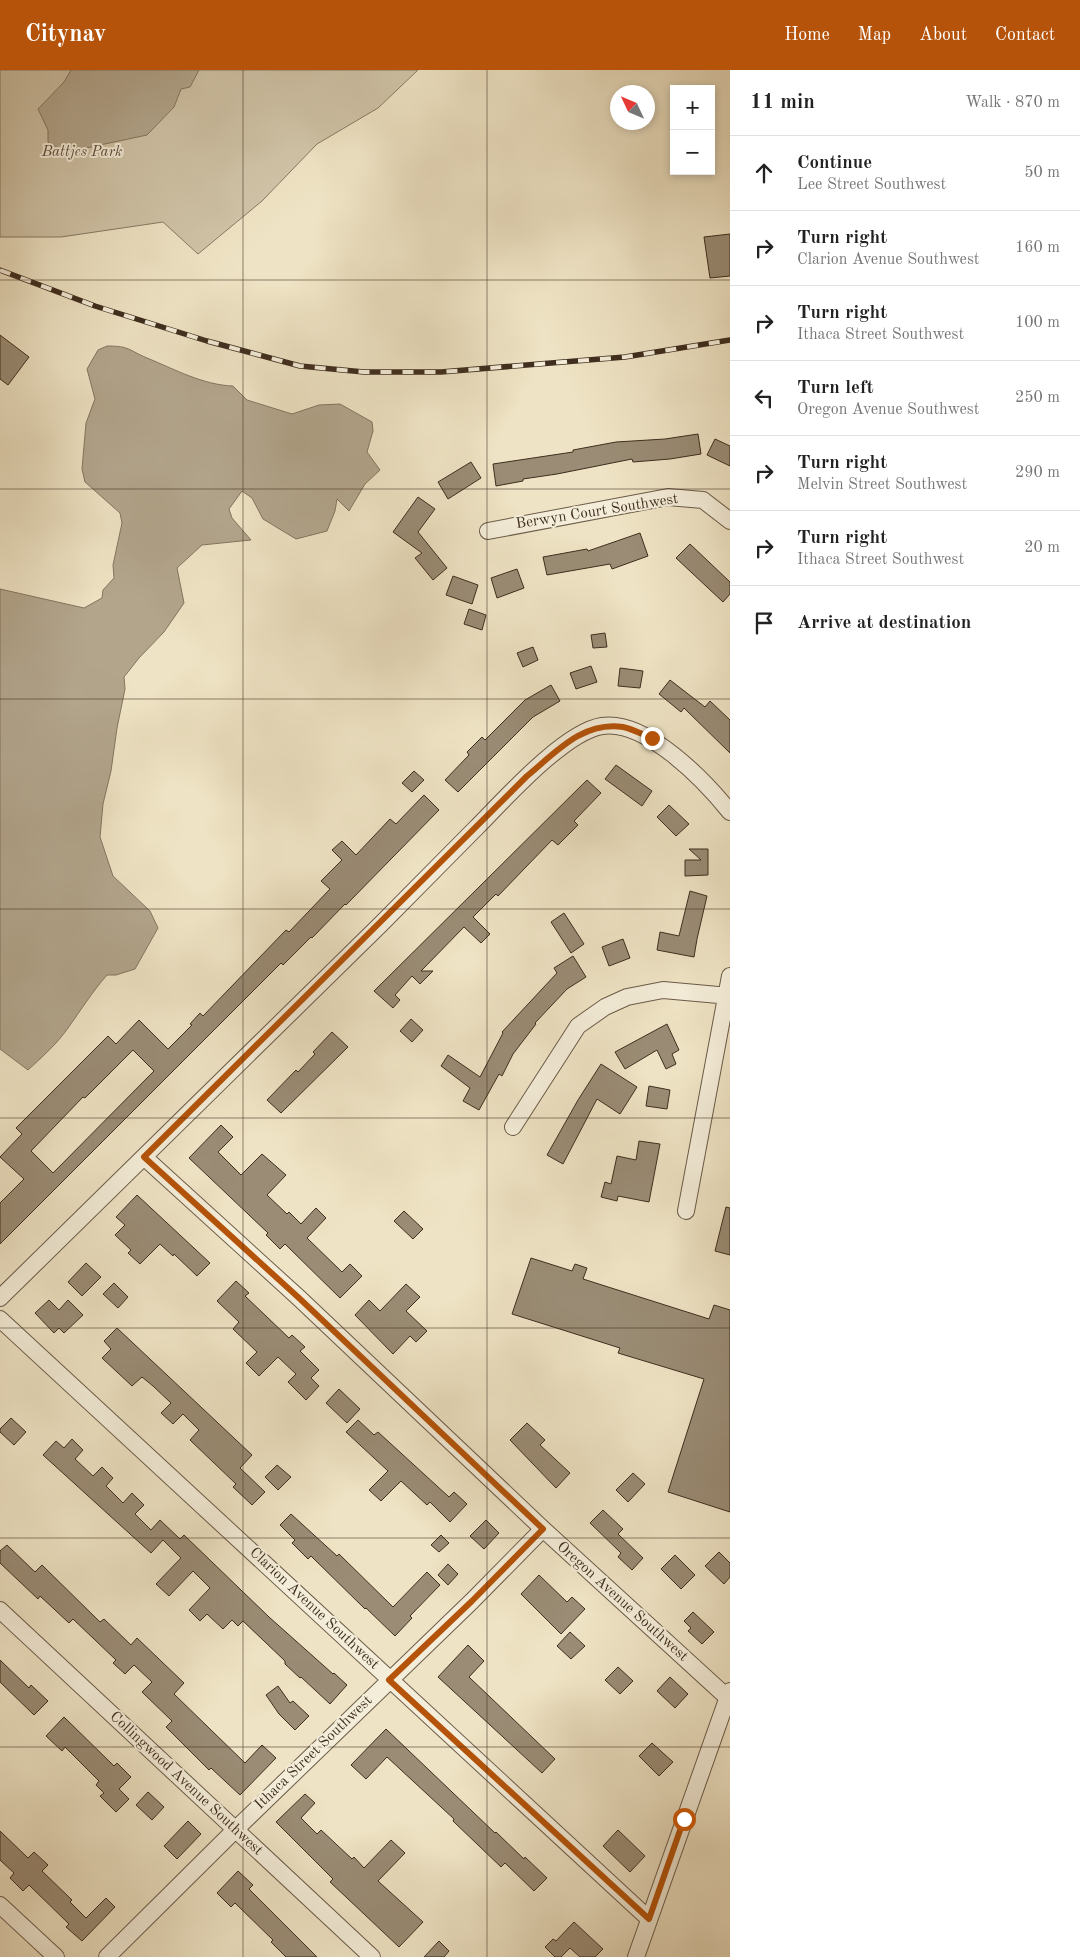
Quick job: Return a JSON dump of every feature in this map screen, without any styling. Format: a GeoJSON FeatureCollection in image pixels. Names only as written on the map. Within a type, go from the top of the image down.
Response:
{"type":"FeatureCollection","features":[{"type":"Feature","properties":{"kind":"street","name":"Berwyn Court Southwest"},"geometry":{"type":"LineString","coordinates":[[488,531],[668,497],[703,500],[730,521]]}},
{"type":"Feature","properties":{"kind":"street"},"geometry":{"type":"LineString","coordinates":[[0,1298],[527,776],[572,738],[602,726],[625,727],[652,738],[711,788],[730,812]]}},
{"type":"Feature","properties":{"kind":"street"},"geometry":{"type":"LineString","coordinates":[[686,1211],[728,996],[730,976]]}},
{"type":"Feature","properties":{"kind":"street"},"geometry":{"type":"LineString","coordinates":[[513,1127],[578,1026],[605,1007],[627,997],[663,990],[728,996]]}},
{"type":"Feature","properties":{"kind":"street","name":"Oregon Avenue Southwest"},"geometry":{"type":"LineString","coordinates":[[144,1157],[299,1298],[543,1529],[729,1695]]}},
{"type":"Feature","properties":{"kind":"street","name":"Clarion Avenue Southwest"},"geometry":{"type":"LineString","coordinates":[[0,1319],[649,1919]]}},
{"type":"Feature","properties":{"kind":"street","name":"Ithaca Street Southwest"},"geometry":{"type":"LineString","coordinates":[[107,1957],[235,1830],[472,1601],[543,1529]]}},
{"type":"Feature","properties":{"kind":"street","name":"Collingwood Avenue Southwest"},"geometry":{"type":"LineString","coordinates":[[0,1610],[372,1957]]}},
{"type":"Feature","properties":{"kind":"street"},"geometry":{"type":"LineString","coordinates":[[636,1957],[729,1695]]}},
{"type":"Feature","properties":{"kind":"street"},"geometry":{"type":"LineString","coordinates":[[0,1905],[56,1957]]}},
{"type":"Feature","properties":{"kind":"green space","name":"Battjes Park"},"geometry":{"type":"Polygon","coordinates":[[[0,70],[418,70],[378,108],[317,144],[262,201],[198,254],[163,222],[61,237],[0,237],[0,70]]]}},
{"type":"Feature","properties":{"kind":"shaded area"},"geometry":{"type":"Polygon","coordinates":[[[71,70],[199,70],[190,87],[181,89],[174,107],[147,135],[86,148],[74,153],[61,150],[48,142],[48,130],[38,109],[64,82],[71,70]]]}},
{"type":"Feature","properties":{"kind":"shaded area"},"geometry":{"type":"Polygon","coordinates":[[[107,346],[128,349],[200,380],[233,386],[247,400],[292,414],[319,405],[340,404],[372,422],[373,431],[367,452],[380,470],[365,484],[349,511],[337,499],[335,511],[327,531],[296,539],[263,519],[252,498],[242,491],[229,509],[232,518],[251,540],[202,545],[177,568],[184,603],[164,632],[124,677],[125,689],[111,771],[103,804],[100,837],[113,876],[150,911],[158,928],[135,969],[116,975],[107,975],[59,1039],[28,1070],[0,1049],[0,589],[84,608],[102,598],[103,590],[114,578],[113,565],[122,523],[120,513],[85,482],[82,469],[86,423],[95,399],[87,369],[98,350],[107,346]]]}},
{"type":"Feature","properties":{"kind":"building"},"geometry":{"type":"Polygon","coordinates":[[[730,234],[730,276],[710,278],[704,237],[730,234]]]}},
{"type":"Feature","properties":{"kind":"building"},"geometry":{"type":"Polygon","coordinates":[[[0,335],[29,357],[8,385],[0,379],[0,335]]]}},
{"type":"Feature","properties":{"kind":"building"},"geometry":{"type":"Polygon","coordinates":[[[698,434],[701,454],[633,462],[632,459],[523,479],[523,481],[496,486],[493,464],[573,452],[573,450],[616,442],[665,439],[698,434]]]}},
{"type":"Feature","properties":{"kind":"building"},"geometry":{"type":"Polygon","coordinates":[[[715,439],[730,446],[730,466],[707,455],[715,439]]]}},
{"type":"Feature","properties":{"kind":"building"},"geometry":{"type":"Polygon","coordinates":[[[471,462],[481,478],[448,499],[438,482],[471,462]]]}},
{"type":"Feature","properties":{"kind":"building"},"geometry":{"type":"Polygon","coordinates":[[[418,497],[435,509],[418,532],[447,568],[433,580],[415,558],[422,553],[393,532],[418,497]]]}},
{"type":"Feature","properties":{"kind":"building"},"geometry":{"type":"Polygon","coordinates":[[[640,533],[648,556],[612,569],[610,564],[547,575],[543,557],[587,549],[588,551],[640,533]]]}},
{"type":"Feature","properties":{"kind":"building"},"geometry":{"type":"Polygon","coordinates":[[[690,544],[730,582],[730,594],[723,602],[676,558],[690,544]]]}},
{"type":"Feature","properties":{"kind":"building"},"geometry":{"type":"Polygon","coordinates":[[[517,569],[524,588],[497,598],[491,578],[517,569]]]}},
{"type":"Feature","properties":{"kind":"building"},"geometry":{"type":"Polygon","coordinates":[[[453,576],[478,585],[472,604],[446,595],[453,576]]]}},
{"type":"Feature","properties":{"kind":"building"},"geometry":{"type":"Polygon","coordinates":[[[469,609],[486,615],[482,630],[464,624],[469,609]]]}},
{"type":"Feature","properties":{"kind":"building"},"geometry":{"type":"Polygon","coordinates":[[[605,633],[607,647],[593,648],[591,635],[605,633]]]}},
{"type":"Feature","properties":{"kind":"building"},"geometry":{"type":"Polygon","coordinates":[[[533,647],[538,660],[523,667],[517,653],[533,647]]]}},
{"type":"Feature","properties":{"kind":"building"},"geometry":{"type":"Polygon","coordinates":[[[591,666],[597,682],[576,689],[570,673],[591,666]]]}},
{"type":"Feature","properties":{"kind":"building"},"geometry":{"type":"Polygon","coordinates":[[[620,668],[643,671],[640,688],[618,686],[620,668]]]}},
{"type":"Feature","properties":{"kind":"building"},"geometry":{"type":"Polygon","coordinates":[[[670,680],[705,707],[710,701],[730,720],[730,753],[684,708],[681,712],[659,694],[670,680]]]}},
{"type":"Feature","properties":{"kind":"building"},"geometry":{"type":"Polygon","coordinates":[[[551,685],[560,701],[533,717],[458,792],[445,780],[469,755],[467,752],[482,737],[485,740],[525,700],[551,685]]]}},
{"type":"Feature","properties":{"kind":"building"},"geometry":{"type":"Polygon","coordinates":[[[616,765],[652,791],[642,806],[605,779],[616,765]]]}},
{"type":"Feature","properties":{"kind":"building"},"geometry":{"type":"Polygon","coordinates":[[[414,771],[424,780],[412,792],[402,783],[414,771]]]}},
{"type":"Feature","properties":{"kind":"building"},"geometry":{"type":"Polygon","coordinates":[[[587,780],[601,793],[574,821],[578,825],[558,845],[552,840],[498,896],[496,894],[473,917],[490,934],[481,943],[464,927],[421,971],[433,971],[420,984],[412,976],[395,995],[400,1000],[393,1008],[374,991],[587,780]]]}},
{"type":"Feature","properties":{"kind":"building"},"geometry":{"type":"Polygon","coordinates":[[[424,795],[439,810],[312,938],[283,965],[281,963],[0,1244],[0,1203],[24,1179],[0,1157],[22,1134],[16,1128],[108,1036],[116,1044],[139,1020],[168,1049],[192,1025],[190,1024],[200,1013],[203,1016],[286,930],[289,932],[330,889],[321,881],[342,860],[332,850],[342,841],[356,855],[390,819],[396,824],[424,795]],[[133,1050],[85,1098],[83,1097],[31,1151],[53,1173],[154,1071],[133,1050]]]}},
{"type":"Feature","properties":{"kind":"building"},"geometry":{"type":"Polygon","coordinates":[[[669,805],[689,824],[676,836],[657,817],[669,805]]]}},
{"type":"Feature","properties":{"kind":"building"},"geometry":{"type":"Polygon","coordinates":[[[689,849],[708,849],[708,875],[685,876],[685,860],[701,860],[689,849]]]}},
{"type":"Feature","properties":{"kind":"building"},"geometry":{"type":"Polygon","coordinates":[[[690,891],[707,896],[694,957],[657,950],[660,932],[679,936],[690,891]]]}},
{"type":"Feature","properties":{"kind":"building"},"geometry":{"type":"Polygon","coordinates":[[[564,913],[584,944],[571,953],[551,922],[564,913]]]}},
{"type":"Feature","properties":{"kind":"building"},"geometry":{"type":"Polygon","coordinates":[[[623,939],[630,958],[609,966],[602,947],[623,939]]]}},
{"type":"Feature","properties":{"kind":"building"},"geometry":{"type":"Polygon","coordinates":[[[573,956],[586,977],[567,989],[535,1023],[513,1054],[502,1076],[499,1074],[479,1110],[463,1101],[470,1088],[441,1066],[448,1055],[480,1077],[502,1032],[557,973],[554,968],[573,956]]]}},
{"type":"Feature","properties":{"kind":"building"},"geometry":{"type":"Polygon","coordinates":[[[411,1019],[423,1030],[412,1042],[400,1031],[411,1019]]]}},
{"type":"Feature","properties":{"kind":"building"},"geometry":{"type":"Polygon","coordinates":[[[667,1024],[679,1050],[672,1054],[676,1064],[666,1069],[657,1050],[625,1069],[615,1052],[667,1024]]]}},
{"type":"Feature","properties":{"kind":"building"},"geometry":{"type":"Polygon","coordinates":[[[332,1032],[348,1047],[281,1113],[267,1100],[296,1070],[298,1072],[315,1054],[313,1052],[332,1032]]]}},
{"type":"Feature","properties":{"kind":"building"},"geometry":{"type":"Polygon","coordinates":[[[601,1064],[637,1087],[620,1114],[597,1099],[563,1164],[547,1155],[601,1064]]]}},
{"type":"Feature","properties":{"kind":"building"},"geometry":{"type":"Polygon","coordinates":[[[649,1086],[670,1090],[667,1109],[646,1106],[649,1086]]]}},
{"type":"Feature","properties":{"kind":"building"},"geometry":{"type":"Polygon","coordinates":[[[221,1125],[233,1137],[218,1152],[241,1175],[262,1154],[286,1175],[267,1195],[301,1224],[316,1208],[326,1218],[307,1238],[342,1272],[350,1264],[362,1276],[340,1298],[285,1244],[280,1249],[266,1235],[268,1233],[189,1158],[221,1125]]]}},
{"type":"Feature","properties":{"kind":"building"},"geometry":{"type":"Polygon","coordinates":[[[639,1141],[660,1144],[649,1202],[618,1196],[617,1201],[601,1197],[605,1182],[611,1184],[617,1156],[636,1160],[639,1141]]]}},
{"type":"Feature","properties":{"kind":"building"},"geometry":{"type":"Polygon","coordinates":[[[137,1195],[210,1263],[197,1276],[174,1254],[173,1256],[160,1244],[140,1264],[128,1253],[131,1250],[115,1235],[125,1225],[116,1217],[137,1195]]]}},
{"type":"Feature","properties":{"kind":"building"},"geometry":{"type":"Polygon","coordinates":[[[726,1207],[730,1208],[730,1255],[715,1251],[726,1207]]]}},
{"type":"Feature","properties":{"kind":"building"},"geometry":{"type":"Polygon","coordinates":[[[404,1211],[423,1229],[413,1239],[394,1221],[404,1211]]]}},
{"type":"Feature","properties":{"kind":"building"},"geometry":{"type":"Polygon","coordinates":[[[531,1258],[572,1271],[575,1264],[587,1268],[583,1279],[709,1319],[714,1305],[730,1310],[730,1512],[668,1492],[704,1379],[618,1353],[620,1348],[512,1314],[531,1258]]]}},
{"type":"Feature","properties":{"kind":"building"},"geometry":{"type":"Polygon","coordinates":[[[86,1263],[101,1277],[82,1296],[68,1282],[86,1263]]]}},
{"type":"Feature","properties":{"kind":"building"},"geometry":{"type":"Polygon","coordinates":[[[236,1281],[249,1293],[245,1296],[289,1338],[292,1335],[305,1347],[300,1351],[319,1370],[311,1378],[319,1386],[306,1400],[288,1382],[296,1374],[278,1357],[259,1376],[246,1363],[257,1352],[233,1329],[239,1322],[217,1301],[236,1281]]]}},
{"type":"Feature","properties":{"kind":"building"},"geometry":{"type":"Polygon","coordinates":[[[114,1283],[128,1297],[118,1308],[103,1294],[114,1283]]]}},
{"type":"Feature","properties":{"kind":"building"},"geometry":{"type":"Polygon","coordinates":[[[406,1284],[420,1297],[406,1311],[427,1331],[416,1342],[410,1336],[393,1354],[355,1315],[369,1300],[380,1311],[406,1284]]]}},
{"type":"Feature","properties":{"kind":"building"},"geometry":{"type":"Polygon","coordinates":[[[49,1300],[59,1310],[68,1300],[83,1315],[64,1333],[59,1328],[54,1333],[35,1313],[49,1300]]]}},
{"type":"Feature","properties":{"kind":"building"},"geometry":{"type":"Polygon","coordinates":[[[117,1328],[252,1455],[240,1468],[265,1492],[252,1505],[233,1487],[236,1484],[190,1440],[199,1430],[183,1414],[173,1424],[161,1413],[171,1403],[153,1386],[142,1377],[132,1386],[102,1358],[111,1349],[104,1341],[117,1328]]]}},
{"type":"Feature","properties":{"kind":"building"},"geometry":{"type":"Polygon","coordinates":[[[339,1389],[360,1409],[347,1423],[326,1403],[339,1389]]]}},
{"type":"Feature","properties":{"kind":"building"},"geometry":{"type":"Polygon","coordinates":[[[11,1418],[26,1432],[14,1445],[0,1432],[0,1429],[11,1418]]]}},
{"type":"Feature","properties":{"kind":"building"},"geometry":{"type":"Polygon","coordinates":[[[358,1420],[374,1435],[378,1432],[449,1497],[454,1492],[467,1504],[450,1522],[430,1502],[427,1505],[401,1481],[381,1501],[369,1490],[388,1471],[346,1432],[358,1420]]]}},
{"type":"Feature","properties":{"kind":"building"},"geometry":{"type":"Polygon","coordinates":[[[527,1423],[545,1440],[540,1445],[570,1473],[556,1488],[510,1440],[527,1423]]]}},
{"type":"Feature","properties":{"kind":"building"},"geometry":{"type":"Polygon","coordinates":[[[72,1439],[83,1450],[75,1459],[93,1476],[102,1467],[113,1478],[106,1486],[123,1503],[132,1493],[144,1505],[135,1514],[151,1530],[160,1520],[180,1539],[184,1535],[269,1617],[347,1685],[330,1704],[285,1664],[285,1661],[243,1621],[238,1626],[232,1620],[223,1629],[207,1614],[200,1621],[189,1610],[210,1588],[193,1571],[169,1596],[156,1584],[181,1558],[163,1540],[151,1553],[43,1455],[56,1441],[64,1448],[72,1439]]]}},
{"type":"Feature","properties":{"kind":"building"},"geometry":{"type":"Polygon","coordinates":[[[277,1465],[291,1477],[278,1490],[265,1477],[277,1465]]]}},
{"type":"Feature","properties":{"kind":"building"},"geometry":{"type":"Polygon","coordinates":[[[633,1473],[645,1484],[628,1502],[616,1490],[633,1473]]]}},
{"type":"Feature","properties":{"kind":"building"},"geometry":{"type":"Polygon","coordinates":[[[603,1510],[623,1529],[618,1534],[643,1558],[632,1570],[618,1557],[621,1553],[590,1523],[603,1510]]]}},
{"type":"Feature","properties":{"kind":"building"},"geometry":{"type":"Polygon","coordinates":[[[291,1514],[337,1556],[339,1554],[393,1607],[427,1572],[440,1585],[410,1616],[412,1618],[395,1636],[311,1556],[308,1559],[292,1543],[295,1540],[280,1525],[291,1514]]]}},
{"type":"Feature","properties":{"kind":"building"},"geometry":{"type":"Polygon","coordinates":[[[486,1520],[499,1533],[484,1549],[470,1536],[486,1520]]]}},
{"type":"Feature","properties":{"kind":"building"},"geometry":{"type":"Polygon","coordinates":[[[441,1535],[449,1543],[439,1552],[431,1545],[441,1535]]]}},
{"type":"Feature","properties":{"kind":"building"},"geometry":{"type":"Polygon","coordinates":[[[7,1545],[35,1572],[42,1565],[100,1622],[104,1619],[131,1645],[137,1638],[184,1683],[174,1694],[245,1763],[262,1745],[276,1758],[240,1795],[211,1768],[209,1770],[166,1727],[172,1721],[142,1692],[152,1682],[134,1665],[125,1674],[113,1663],[116,1660],[73,1619],[69,1623],[40,1596],[38,1599],[0,1563],[0,1551],[7,1545]]]}},
{"type":"Feature","properties":{"kind":"building"},"geometry":{"type":"Polygon","coordinates":[[[719,1552],[730,1563],[730,1577],[724,1584],[705,1566],[719,1552]]]}},
{"type":"Feature","properties":{"kind":"building"},"geometry":{"type":"Polygon","coordinates":[[[675,1555],[695,1575],[681,1589],[661,1569],[675,1555]]]}},
{"type":"Feature","properties":{"kind":"building"},"geometry":{"type":"Polygon","coordinates":[[[448,1564],[458,1574],[448,1585],[438,1575],[448,1564]]]}},
{"type":"Feature","properties":{"kind":"building"},"geometry":{"type":"Polygon","coordinates":[[[539,1575],[567,1602],[572,1597],[585,1609],[561,1634],[521,1594],[539,1575]]]}},
{"type":"Feature","properties":{"kind":"building"},"geometry":{"type":"Polygon","coordinates":[[[693,1612],[714,1632],[702,1644],[688,1631],[691,1628],[684,1621],[693,1612]]]}},
{"type":"Feature","properties":{"kind":"building"},"geometry":{"type":"Polygon","coordinates":[[[570,1632],[585,1646],[571,1659],[557,1646],[570,1632]]]}},
{"type":"Feature","properties":{"kind":"building"},"geometry":{"type":"Polygon","coordinates":[[[468,1645],[484,1661],[469,1677],[555,1759],[542,1773],[438,1677],[468,1645]]]}},
{"type":"Feature","properties":{"kind":"building"},"geometry":{"type":"Polygon","coordinates":[[[0,1660],[29,1688],[31,1685],[48,1701],[34,1715],[0,1682],[0,1660]]]}},
{"type":"Feature","properties":{"kind":"building"},"geometry":{"type":"Polygon","coordinates":[[[618,1667],[633,1681],[620,1694],[605,1680],[618,1667]]]}},
{"type":"Feature","properties":{"kind":"building"},"geometry":{"type":"Polygon","coordinates":[[[670,1677],[688,1694],[675,1708],[657,1691],[670,1677]]]}},
{"type":"Feature","properties":{"kind":"building"},"geometry":{"type":"Polygon","coordinates":[[[278,1686],[290,1703],[293,1701],[309,1716],[295,1730],[279,1714],[266,1695],[278,1686]]]}},
{"type":"Feature","properties":{"kind":"building"},"geometry":{"type":"Polygon","coordinates":[[[64,1717],[114,1766],[117,1763],[131,1777],[119,1789],[129,1799],[116,1812],[100,1796],[104,1793],[96,1785],[99,1781],[65,1747],[62,1751],[46,1736],[64,1717]]]}},
{"type":"Feature","properties":{"kind":"building"},"geometry":{"type":"Polygon","coordinates":[[[386,1729],[495,1833],[547,1878],[534,1891],[505,1863],[501,1867],[453,1821],[454,1819],[387,1757],[366,1779],[351,1765],[386,1729]]]}},
{"type":"Feature","properties":{"kind":"building"},"geometry":{"type":"Polygon","coordinates":[[[652,1743],[673,1762],[659,1776],[639,1756],[652,1743]]]}},
{"type":"Feature","properties":{"kind":"building"},"geometry":{"type":"Polygon","coordinates":[[[148,1792],[164,1807],[152,1820],[136,1805],[148,1792]]]}},
{"type":"Feature","properties":{"kind":"building"},"geometry":{"type":"Polygon","coordinates":[[[305,1794],[315,1803],[301,1818],[317,1834],[321,1830],[352,1859],[354,1857],[364,1868],[391,1840],[405,1853],[378,1881],[423,1922],[399,1947],[330,1882],[333,1879],[276,1822],[305,1794]]]}},
{"type":"Feature","properties":{"kind":"building"},"geometry":{"type":"Polygon","coordinates":[[[188,1821],[201,1834],[177,1859],[164,1846],[188,1821]]]}},
{"type":"Feature","properties":{"kind":"building"},"geometry":{"type":"Polygon","coordinates":[[[618,1830],[645,1856],[630,1872],[603,1846],[618,1830]]]}},
{"type":"Feature","properties":{"kind":"building"},"geometry":{"type":"Polygon","coordinates":[[[0,1831],[28,1858],[34,1852],[48,1865],[42,1871],[72,1900],[70,1902],[86,1918],[106,1898],[115,1907],[82,1941],[66,1927],[69,1924],[29,1885],[23,1891],[10,1878],[14,1873],[0,1860],[0,1831]]]}},
{"type":"Feature","properties":{"kind":"building"},"geometry":{"type":"Polygon","coordinates":[[[238,1871],[253,1885],[249,1889],[317,1957],[286,1957],[271,1942],[273,1940],[235,1903],[231,1907],[217,1893],[238,1871]]]}},
{"type":"Feature","properties":{"kind":"building"},"geometry":{"type":"Polygon","coordinates":[[[574,1922],[603,1949],[595,1957],[580,1957],[570,1948],[561,1957],[555,1957],[545,1947],[553,1939],[556,1941],[574,1922]]]}},
{"type":"Feature","properties":{"kind":"building"},"geometry":{"type":"Polygon","coordinates":[[[439,1941],[449,1951],[444,1957],[424,1957],[439,1941]]]}},
{"type":"Feature","properties":{"kind":"railway"},"geometry":{"type":"LineString","coordinates":[[0,270],[95,306],[207,341],[300,366],[364,372],[441,372],[625,357],[730,340]]}},
{"type":"Feature","properties":{"kind":"route"},"geometry":{"type":"LineString","coordinates":[[652,738],[625,727],[602,726],[572,738],[527,776],[381,924],[144,1157],[299,1298],[543,1529],[472,1601],[389,1680],[649,1919],[684,1819]]}}]}
